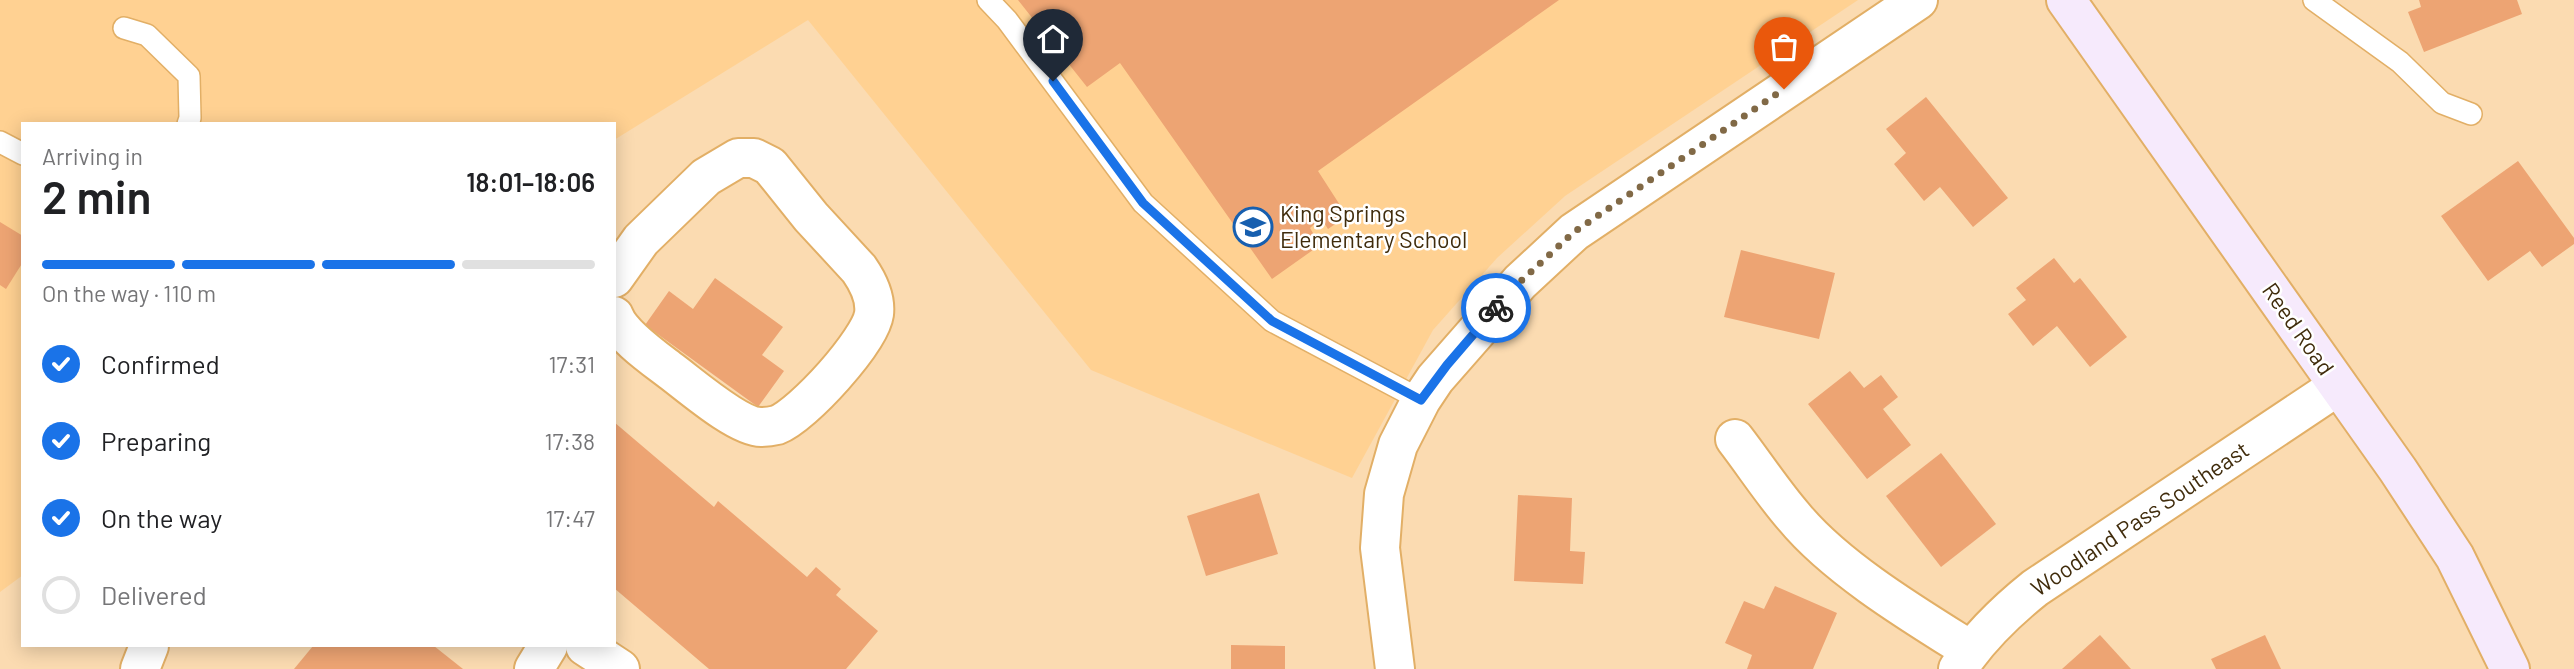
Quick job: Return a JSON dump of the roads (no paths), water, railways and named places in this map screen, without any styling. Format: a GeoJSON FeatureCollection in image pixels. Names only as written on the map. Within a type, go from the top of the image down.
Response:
{"type":"FeatureCollection","features":[{"type":"Feature","properties":{"kind":"street"},"geometry":{"type":"LineString","coordinates":[[1395,669],[1382,574],[1381,520],[1384,494],[1398,445],[1421,400],[1471,336],[1520,282],[1574,232],[1918,0]]}},
{"type":"Feature","properties":{"kind":"street","name":"Reed Road"},"geometry":{"type":"LineString","coordinates":[[2067,0],[2455,557],[2510,669]]}},
{"type":"Feature","properties":{"kind":"street"},"geometry":{"type":"LineString","coordinates":[[616,275],[641,240],[706,177],[727,162],[738,158],[754,158],[770,166],[811,217],[859,269],[866,279],[874,303],[868,330],[820,390],[777,425],[758,428],[730,415],[653,357],[616,322]]}},
{"type":"Feature","properties":{"kind":"street","name":"Woodland Pass Southeast"},"geometry":{"type":"LineString","coordinates":[[1964,660],[1992,626],[2035,588],[2338,386]]}},
{"type":"Feature","properties":{"kind":"street"},"geometry":{"type":"LineString","coordinates":[[1735,439],[1794,518],[1824,548],[1926,622],[1964,660]]}},
{"type":"Feature","properties":{"kind":"street"},"geometry":{"type":"LineString","coordinates":[[140,669],[149,647]]}},
{"type":"Feature","properties":{"kind":"street"},"geometry":{"type":"LineString","coordinates":[[534,669],[547,647]]}},
{"type":"Feature","properties":{"kind":"street"},"geometry":{"type":"LineString","coordinates":[[587,647],[620,669]]}},
{"type":"Feature","properties":{"kind":"lane"},"geometry":{"type":"LineString","coordinates":[[988,0],[1007,20],[1143,203],[1272,321],[1421,400]]}},
{"type":"Feature","properties":{"kind":"lane"},"geometry":{"type":"LineString","coordinates":[[2314,0],[2400,62],[2442,103],[2471,114]]}},
{"type":"Feature","properties":{"kind":"lane"},"geometry":{"type":"LineString","coordinates":[[124,28],[147,35],[189,76],[189,122]]}},
{"type":"Feature","properties":{"kind":"lane"},"geometry":{"type":"LineString","coordinates":[[0,142],[21,154]]}},
{"type":"Feature","properties":{"kind":"place","name":"King Springs Elementary School"},"geometry":{"type":"Point","coordinates":[1253,227]}}]}
